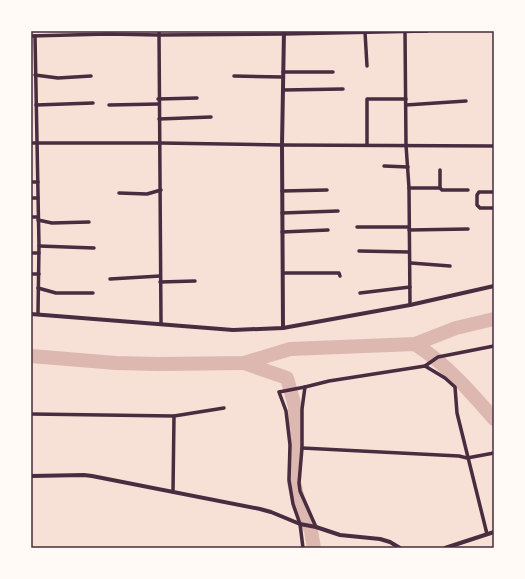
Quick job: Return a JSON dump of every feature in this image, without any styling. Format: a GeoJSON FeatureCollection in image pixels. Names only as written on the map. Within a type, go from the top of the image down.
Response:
{"type":"FeatureCollection","features":[{"type":"Feature","properties":{"kind":"street"},"geometry":{"type":"LineString","coordinates":[[38,314],[38,182],[33,36],[101,33],[427,31]]}},
{"type":"Feature","properties":{"kind":"street"},"geometry":{"type":"LineString","coordinates":[[365,32],[367,66]]}},
{"type":"Feature","properties":{"kind":"street"},"geometry":{"type":"LineString","coordinates":[[406,32],[406,145],[409,188],[409,252],[411,263],[410,305]]}},
{"type":"Feature","properties":{"kind":"street"},"geometry":{"type":"LineString","coordinates":[[159,33],[158,99],[161,190],[161,323]]}},
{"type":"Feature","properties":{"kind":"street"},"geometry":{"type":"LineString","coordinates":[[283,328],[282,145],[284,33]]}},
{"type":"Feature","properties":{"kind":"street"},"geometry":{"type":"LineString","coordinates":[[234,76],[333,72]]}},
{"type":"Feature","properties":{"kind":"street"},"geometry":{"type":"LineString","coordinates":[[35,75],[58,78],[91,76]]}},
{"type":"Feature","properties":{"kind":"street"},"geometry":{"type":"LineString","coordinates":[[283,90],[343,89]]}},
{"type":"Feature","properties":{"kind":"street"},"geometry":{"type":"LineString","coordinates":[[158,99],[197,98]]}},
{"type":"Feature","properties":{"kind":"street"},"geometry":{"type":"LineString","coordinates":[[367,145],[367,99],[406,99]]}},
{"type":"Feature","properties":{"kind":"street"},"geometry":{"type":"LineString","coordinates":[[406,105],[466,101]]}},
{"type":"Feature","properties":{"kind":"street"},"geometry":{"type":"LineString","coordinates":[[36,105],[94,103]]}},
{"type":"Feature","properties":{"kind":"street"},"geometry":{"type":"LineString","coordinates":[[109,105],[159,104]]}},
{"type":"Feature","properties":{"kind":"street"},"geometry":{"type":"LineString","coordinates":[[159,119],[211,117]]}},
{"type":"Feature","properties":{"kind":"street"},"geometry":{"type":"LineString","coordinates":[[31,143],[494,146]]}},
{"type":"Feature","properties":{"kind":"street"},"geometry":{"type":"LineString","coordinates":[[384,166],[408,167]]}},
{"type":"Feature","properties":{"kind":"street"},"geometry":{"type":"LineString","coordinates":[[440,170],[440,188]]}},
{"type":"Feature","properties":{"kind":"street"},"geometry":{"type":"LineString","coordinates":[[31,182],[38,182]]}},
{"type":"Feature","properties":{"kind":"street"},"geometry":{"type":"LineString","coordinates":[[409,188],[468,190]]}},
{"type":"Feature","properties":{"kind":"street"},"geometry":{"type":"LineString","coordinates":[[119,193],[147,194],[161,190]]}},
{"type":"Feature","properties":{"kind":"street"},"geometry":{"type":"LineString","coordinates":[[282,191],[327,190]]}},
{"type":"Feature","properties":{"kind":"street"},"geometry":{"type":"LineString","coordinates":[[494,192],[479,192],[477,195],[477,205],[480,208],[494,208]]}},
{"type":"Feature","properties":{"kind":"street"},"geometry":{"type":"LineString","coordinates":[[31,198],[38,198]]}},
{"type":"Feature","properties":{"kind":"street"},"geometry":{"type":"LineString","coordinates":[[282,213],[338,211]]}},
{"type":"Feature","properties":{"kind":"street"},"geometry":{"type":"LineString","coordinates":[[31,218],[52,223],[89,222]]}},
{"type":"Feature","properties":{"kind":"street"},"geometry":{"type":"LineString","coordinates":[[358,227],[468,229]]}},
{"type":"Feature","properties":{"kind":"street"},"geometry":{"type":"LineString","coordinates":[[282,232],[328,230]]}},
{"type":"Feature","properties":{"kind":"street"},"geometry":{"type":"LineString","coordinates":[[39,246],[94,248]]}},
{"type":"Feature","properties":{"kind":"street"},"geometry":{"type":"LineString","coordinates":[[359,251],[409,252]]}},
{"type":"Feature","properties":{"kind":"street"},"geometry":{"type":"LineString","coordinates":[[31,253],[39,252]]}},
{"type":"Feature","properties":{"kind":"street"},"geometry":{"type":"LineString","coordinates":[[411,263],[450,266]]}},
{"type":"Feature","properties":{"kind":"street"},"geometry":{"type":"LineString","coordinates":[[282,273],[339,273],[340,276]]}},
{"type":"Feature","properties":{"kind":"street"},"geometry":{"type":"LineString","coordinates":[[31,274],[39,274]]}},
{"type":"Feature","properties":{"kind":"street"},"geometry":{"type":"LineString","coordinates":[[110,279],[160,276]]}},
{"type":"Feature","properties":{"kind":"street"},"geometry":{"type":"LineString","coordinates":[[160,282],[195,281]]}},
{"type":"Feature","properties":{"kind":"street"},"geometry":{"type":"LineString","coordinates":[[31,314],[161,323],[233,330],[283,328],[410,305],[494,286]]}},
{"type":"Feature","properties":{"kind":"street"},"geometry":{"type":"LineString","coordinates":[[360,293],[410,287]]}},
{"type":"Feature","properties":{"kind":"street"},"geometry":{"type":"LineString","coordinates":[[38,288],[56,293],[93,293]]}},
{"type":"Feature","properties":{"kind":"street"},"geometry":{"type":"LineString","coordinates":[[303,548],[300,524],[293,504],[288,480],[290,445],[286,411],[280,392],[329,381],[425,366],[438,357],[494,346]]}},
{"type":"Feature","properties":{"kind":"street"},"geometry":{"type":"LineString","coordinates":[[425,366],[445,378],[455,387],[457,413],[487,534]]}},
{"type":"Feature","properties":{"kind":"street"},"geometry":{"type":"LineString","coordinates":[[305,387],[302,409],[302,448],[299,483],[300,491],[316,527]]}},
{"type":"Feature","properties":{"kind":"street"},"geometry":{"type":"LineString","coordinates":[[31,414],[174,416],[224,408]]}},
{"type":"Feature","properties":{"kind":"street"},"geometry":{"type":"LineString","coordinates":[[173,492],[174,416]]}},
{"type":"Feature","properties":{"kind":"street"},"geometry":{"type":"LineString","coordinates":[[302,448],[459,456],[467,458],[494,453]]}},
{"type":"Feature","properties":{"kind":"street"},"geometry":{"type":"LineString","coordinates":[[31,476],[84,475],[173,492],[270,512],[300,524],[316,527],[340,535],[380,539],[390,542],[400,548]]}},
{"type":"Feature","properties":{"kind":"street"},"geometry":{"type":"LineString","coordinates":[[445,548],[494,532]]}},
{"type":"Feature","properties":{"kind":"waterway"},"geometry":{"type":"LineString","coordinates":[[31,356],[116,363],[244,363],[290,349],[415,344],[456,328],[494,319]]}},
{"type":"Feature","properties":{"kind":"waterway"},"geometry":{"type":"LineString","coordinates":[[415,344],[447,369],[467,388],[494,419]]}},
{"type":"Feature","properties":{"kind":"waterway"},"geometry":{"type":"LineString","coordinates":[[244,363],[287,378],[295,407],[296,438],[294,482],[297,496],[311,531],[314,548]]}}]}
